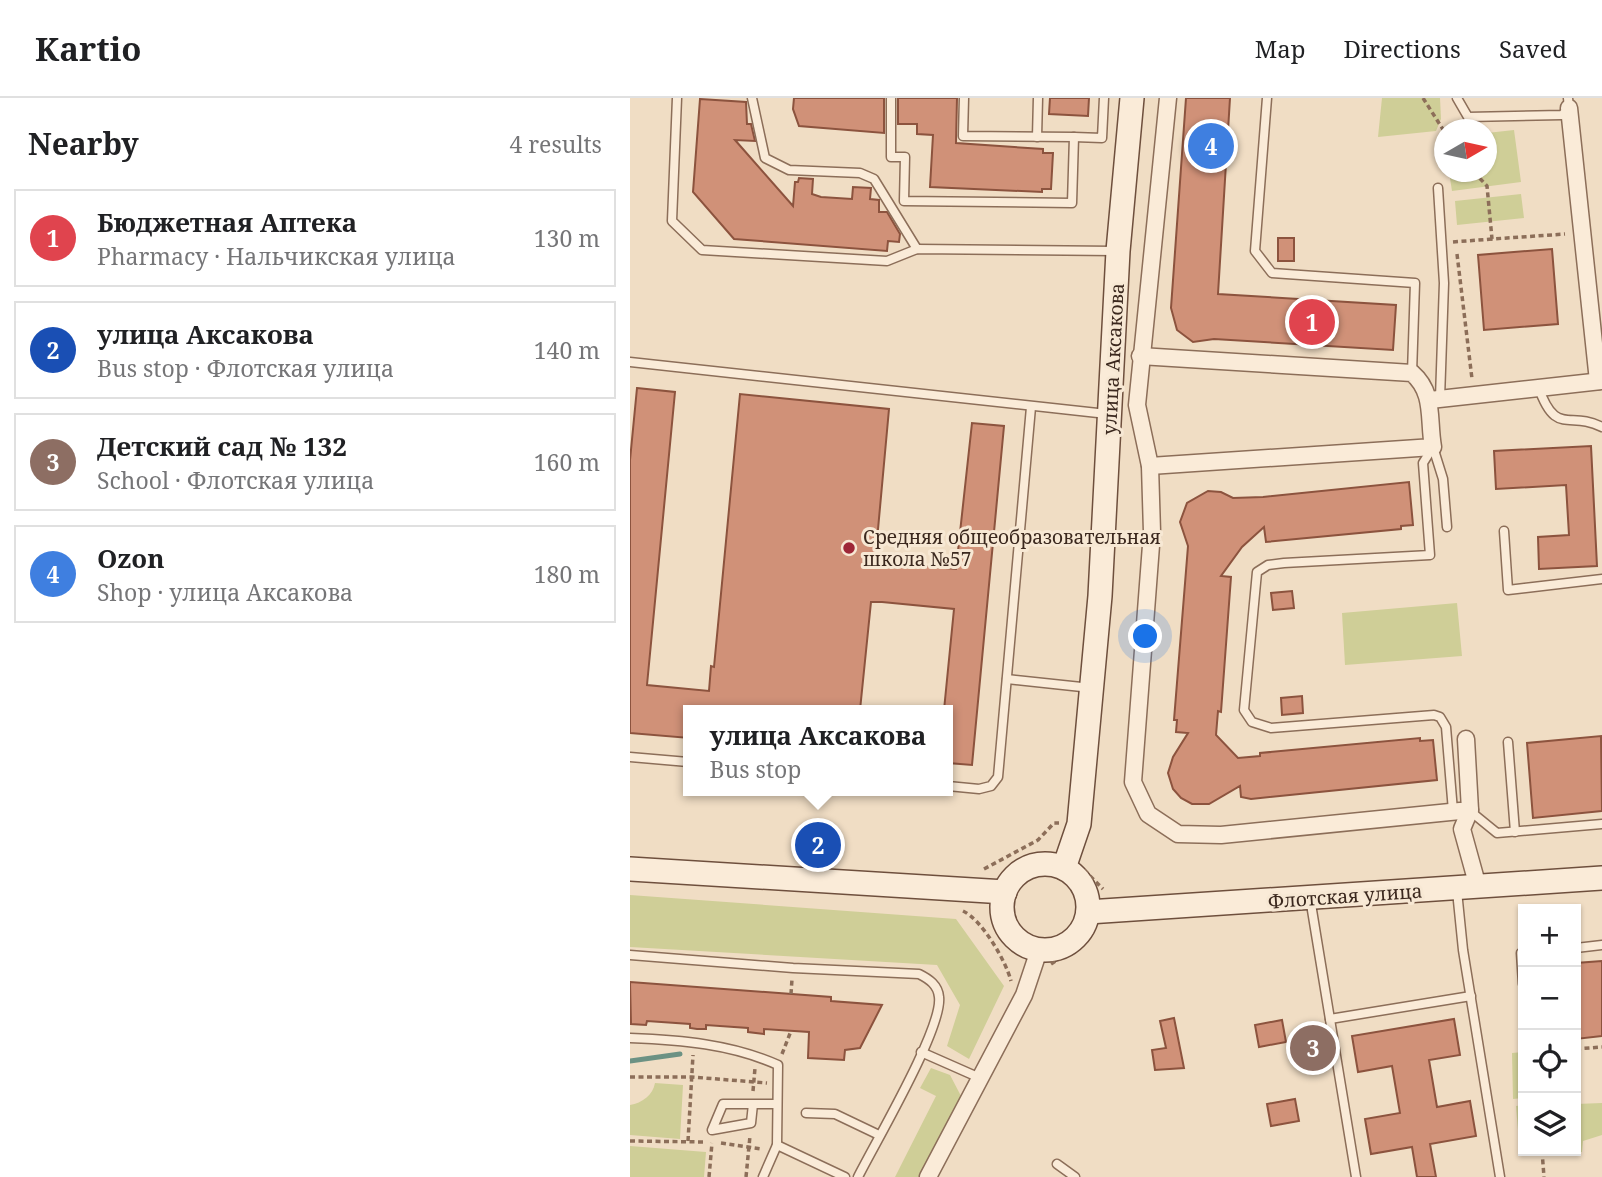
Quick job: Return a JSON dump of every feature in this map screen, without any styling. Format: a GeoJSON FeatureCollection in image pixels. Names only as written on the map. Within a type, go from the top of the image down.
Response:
{"type":"FeatureCollection","features":[{"type":"Feature","properties":{"kind":"street","name":"улица Аксакова"},"geometry":{"type":"LineString","coordinates":[[1064,868],[1079,824],[1100,596],[1118,251],[1132,98]]}},
{"type":"Feature","properties":{"kind":"street"},"geometry":{"type":"LineString","coordinates":[[1168,98],[1137,405],[1150,466],[1152,532],[1133,782],[1148,814],[1178,834],[1221,835],[1462,810]]}},
{"type":"Feature","properties":{"kind":"street"},"geometry":{"type":"LineString","coordinates":[[1435,399],[1600,381],[1568,103]]}},
{"type":"Feature","properties":{"kind":"street"},"geometry":{"type":"LineString","coordinates":[[1140,356],[1412,373],[1435,399]]}},
{"type":"Feature","properties":{"kind":"street"},"geometry":{"type":"LineString","coordinates":[[1150,466],[1433,447],[1429,424],[1435,399]]}},
{"type":"Feature","properties":{"kind":"street"},"geometry":{"type":"LineString","coordinates":[[1466,739],[1462,829],[1467,887]]}},
{"type":"Feature","properties":{"kind":"street"},"geometry":{"type":"LineString","coordinates":[[1036,865],[1064,868],[1083,886],[1088,912],[1083,929],[1075,939],[1052,950],[1039,950],[1016,939],[1007,929],[1003,917],[1005,892],[1012,879],[1036,865]]}},
{"type":"Feature","properties":{"kind":"street"},"geometry":{"type":"LineString","coordinates":[[630,869],[1005,892]]}},
{"type":"Feature","properties":{"kind":"street","name":"Флотская улица"},"geometry":{"type":"LineString","coordinates":[[1088,912],[1602,878]]}},
{"type":"Feature","properties":{"kind":"street"},"geometry":{"type":"LineString","coordinates":[[932,1176],[1024,995],[1039,950]]}},
{"type":"Feature","properties":{"kind":"lane"},"geometry":{"type":"LineString","coordinates":[[677,98],[672,221],[702,250],[887,261],[917,249],[1118,251]]}},
{"type":"Feature","properties":{"kind":"lane"},"geometry":{"type":"LineString","coordinates":[[752,98],[765,158],[789,170],[860,173],[874,179],[917,249]]}},
{"type":"Feature","properties":{"kind":"lane"},"geometry":{"type":"LineString","coordinates":[[891,98],[891,157],[905,157],[904,201],[1072,203],[1073,137]]}},
{"type":"Feature","properties":{"kind":"lane"},"geometry":{"type":"LineString","coordinates":[[964,98],[963,136],[1102,138],[1104,98]]}},
{"type":"Feature","properties":{"kind":"lane"},"geometry":{"type":"LineString","coordinates":[[1037,137],[1038,98]]}},
{"type":"Feature","properties":{"kind":"lane"},"geometry":{"type":"LineString","coordinates":[[1267,98],[1255,251],[1272,273],[1415,283],[1412,373]]}},
{"type":"Feature","properties":{"kind":"lane"},"geometry":{"type":"LineString","coordinates":[[1457,98],[1468,117],[1562,115],[1568,103]]}},
{"type":"Feature","properties":{"kind":"lane"},"geometry":{"type":"LineString","coordinates":[[1435,399],[1444,283],[1438,188]]}},
{"type":"Feature","properties":{"kind":"lane"},"geometry":{"type":"LineString","coordinates":[[630,362],[1110,414]]}},
{"type":"Feature","properties":{"kind":"lane"},"geometry":{"type":"LineString","coordinates":[[1538,386],[1546,409],[1563,421],[1602,426]]}},
{"type":"Feature","properties":{"kind":"lane"},"geometry":{"type":"LineString","coordinates":[[953,787],[979,789],[991,786],[998,776],[1031,407]]}},
{"type":"Feature","properties":{"kind":"lane"},"geometry":{"type":"LineString","coordinates":[[1433,447],[1443,479],[1447,527]]}},
{"type":"Feature","properties":{"kind":"lane"},"geometry":{"type":"LineString","coordinates":[[1433,447],[1423,463],[1430,555],[1284,563],[1268,565],[1257,572],[1244,709],[1252,722],[1271,728],[1433,715],[1440,717],[1446,727],[1462,810],[1497,833],[1602,824]]}},
{"type":"Feature","properties":{"kind":"lane"},"geometry":{"type":"LineString","coordinates":[[1504,531],[1508,590],[1602,579]]}},
{"type":"Feature","properties":{"kind":"lane"},"geometry":{"type":"LineString","coordinates":[[1007,679],[1091,688]]}},
{"type":"Feature","properties":{"kind":"lane"},"geometry":{"type":"LineString","coordinates":[[1508,742],[1515,832]]}},
{"type":"Feature","properties":{"kind":"lane"},"geometry":{"type":"LineString","coordinates":[[630,757],[683,762]]}},
{"type":"Feature","properties":{"kind":"lane"},"geometry":{"type":"LineString","coordinates":[[1467,887],[1471,996],[1500,1177]]}},
{"type":"Feature","properties":{"kind":"lane"},"geometry":{"type":"LineString","coordinates":[[1310,898],[1356,1177]]}},
{"type":"Feature","properties":{"kind":"lane"},"geometry":{"type":"LineString","coordinates":[[1581,947],[1602,945]]}},
{"type":"Feature","properties":{"kind":"lane"},"geometry":{"type":"LineString","coordinates":[[630,955],[793,968],[919,974],[932,981],[939,994],[940,1009],[922,1052],[858,1177]]}},
{"type":"Feature","properties":{"kind":"lane"},"geometry":{"type":"LineString","coordinates":[[1330,1019],[1471,996]]}},
{"type":"Feature","properties":{"kind":"lane"},"geometry":{"type":"LineString","coordinates":[[630,1038],[694,1041],[755,1055],[778,1065],[780,1083],[775,1149],[762,1177]]}},
{"type":"Feature","properties":{"kind":"lane"},"geometry":{"type":"LineString","coordinates":[[922,1052],[980,1079]]}},
{"type":"Feature","properties":{"kind":"lane"},"geometry":{"type":"LineString","coordinates":[[753,1104],[751,1123],[712,1130],[723,1104],[753,1104],[777,1104]]}},
{"type":"Feature","properties":{"kind":"lane"},"geometry":{"type":"LineString","coordinates":[[806,1113],[835,1114],[880,1135]]}},
{"type":"Feature","properties":{"kind":"lane"},"geometry":{"type":"LineString","coordinates":[[775,1149],[845,1177]]}},
{"type":"Feature","properties":{"kind":"lane"},"geometry":{"type":"LineString","coordinates":[[1056,1164],[1075,1177]]}},
{"type":"Feature","properties":{"kind":"path"},"geometry":{"type":"LineString","coordinates":[[1423,98],[1436,119]]}},
{"type":"Feature","properties":{"kind":"path"},"geometry":{"type":"LineString","coordinates":[[1483,182],[1487,187],[1492,239]]}},
{"type":"Feature","properties":{"kind":"path"},"geometry":{"type":"LineString","coordinates":[[1442,243],[1584,232]]}},
{"type":"Feature","properties":{"kind":"path"},"geometry":{"type":"LineString","coordinates":[[1456,242],[1474,395]]}},
{"type":"Feature","properties":{"kind":"path"},"geometry":{"type":"LineString","coordinates":[[979,871],[1038,840],[1054,823],[1079,824]]}},
{"type":"Feature","properties":{"kind":"path"},"geometry":{"type":"LineString","coordinates":[[955,907],[970,914],[1002,956],[1011,980],[1012,992]]}},
{"type":"Feature","properties":{"kind":"path"},"geometry":{"type":"LineString","coordinates":[[778,1065],[791,1031]]}},
{"type":"Feature","properties":{"kind":"path"},"geometry":{"type":"LineString","coordinates":[[688,1141],[694,1041]]}},
{"type":"Feature","properties":{"kind":"path"},"geometry":{"type":"LineString","coordinates":[[1581,1049],[1602,1047]]}},
{"type":"Feature","properties":{"kind":"path"},"geometry":{"type":"LineString","coordinates":[[753,1104],[755,1055]]}},
{"type":"Feature","properties":{"kind":"path"},"geometry":{"type":"LineString","coordinates":[[630,1077],[692,1077],[780,1083]]}},
{"type":"Feature","properties":{"kind":"path"},"geometry":{"type":"LineString","coordinates":[[746,1177],[751,1123]]}},
{"type":"Feature","properties":{"kind":"path"},"geometry":{"type":"LineString","coordinates":[[630,1141],[688,1141],[775,1149]]}},
{"type":"Feature","properties":{"kind":"path"},"geometry":{"type":"LineString","coordinates":[[709,1177],[712,1143]]}},
{"type":"Feature","properties":{"kind":"path"},"geometry":{"type":"LineString","coordinates":[[1542,1156],[1544,1177]]}},
{"type":"Feature","properties":{"kind":"shaded area"},"geometry":{"type":"Polygon","coordinates":[[[1382,98],[1440,98],[1441,119],[1434,119],[1434,131],[1378,137],[1382,98]]]}},
{"type":"Feature","properties":{"kind":"shaded area"},"geometry":{"type":"Polygon","coordinates":[[[1514,130],[1521,182],[1452,191],[1451,182],[1497,182],[1497,132],[1514,130]]]}},
{"type":"Feature","properties":{"kind":"shaded area"},"geometry":{"type":"Polygon","coordinates":[[[1521,194],[1524,218],[1457,225],[1455,201],[1521,194]]]}},
{"type":"Feature","properties":{"kind":"shaded area"},"geometry":{"type":"Polygon","coordinates":[[[1457,603],[1462,656],[1345,665],[1342,613],[1457,603]]]}},
{"type":"Feature","properties":{"kind":"shaded area"},"geometry":{"type":"Polygon","coordinates":[[[630,895],[956,919],[1004,986],[969,1059],[947,1046],[960,1005],[937,965],[630,947],[630,895]]]}},
{"type":"Feature","properties":{"kind":"shaded area"},"geometry":{"type":"Polygon","coordinates":[[[1518,1052],[1518,1098],[1513,1099],[1512,1053],[1518,1052]]]}},
{"type":"Feature","properties":{"kind":"shaded area"},"geometry":{"type":"Polygon","coordinates":[[[931,1068],[950,1075],[961,1096],[920,1177],[895,1177],[936,1096],[920,1088],[931,1068]]]}},
{"type":"Feature","properties":{"kind":"shaded area"},"geometry":{"type":"Polygon","coordinates":[[[655,1083],[683,1085],[680,1139],[630,1135],[630,1105],[646,1098],[655,1083]]]}},
{"type":"Feature","properties":{"kind":"shaded area"},"geometry":{"type":"Polygon","coordinates":[[[1602,1103],[1602,1135],[1583,1141],[1581,1152],[1581,1104],[1602,1103]]]}},
{"type":"Feature","properties":{"kind":"shaded area"},"geometry":{"type":"Polygon","coordinates":[[[630,1146],[706,1152],[704,1177],[630,1177],[630,1146]]]}},
{"type":"Feature","properties":{"kind":"building"},"geometry":{"type":"Polygon","coordinates":[[[794,98],[884,98],[884,133],[799,126],[793,109],[794,98]]]}},
{"type":"Feature","properties":{"kind":"building"},"geometry":{"type":"Polygon","coordinates":[[[898,98],[957,98],[956,143],[1043,149],[1043,153],[1053,153],[1051,189],[1042,189],[1042,192],[930,187],[933,135],[917,134],[917,124],[898,124],[898,98]]]}},
{"type":"Feature","properties":{"kind":"building"},"geometry":{"type":"Polygon","coordinates":[[[1050,98],[1089,98],[1088,116],[1049,114],[1050,98]]]}},
{"type":"Feature","properties":{"kind":"building"},"geometry":{"type":"Polygon","coordinates":[[[1186,98],[1230,98],[1218,294],[1396,305],[1393,350],[1214,339],[1193,342],[1177,330],[1171,308],[1186,98]]]}},
{"type":"Feature","properties":{"kind":"building"},"geometry":{"type":"Polygon","coordinates":[[[700,99],[746,102],[747,124],[751,124],[755,141],[735,140],[793,206],[795,182],[798,182],[799,178],[813,179],[812,194],[821,197],[852,199],[853,187],[871,188],[870,199],[879,200],[879,212],[887,212],[900,234],[899,242],[888,241],[887,251],[734,239],[693,192],[700,99]]]}},
{"type":"Feature","properties":{"kind":"building"},"geometry":{"type":"Polygon","coordinates":[[[1278,238],[1294,238],[1294,261],[1278,261],[1278,238]]]}},
{"type":"Feature","properties":{"kind":"building"},"geometry":{"type":"Polygon","coordinates":[[[1552,249],[1558,324],[1484,330],[1478,255],[1552,249]]]}},
{"type":"Feature","properties":{"kind":"building"},"geometry":{"type":"Polygon","coordinates":[[[637,388],[675,392],[647,685],[709,691],[711,666],[714,667],[740,394],[889,409],[875,562],[956,569],[972,423],[1004,426],[972,765],[953,763],[953,705],[944,705],[954,609],[882,602],[871,602],[861,705],[683,705],[683,737],[630,733],[630,460],[637,388]]]}},
{"type":"Feature","properties":{"kind":"building"},"geometry":{"type":"Polygon","coordinates":[[[1591,446],[1597,566],[1539,569],[1538,537],[1569,535],[1566,485],[1496,489],[1494,451],[1591,446]]]}},
{"type":"Feature","properties":{"kind":"building"},"geometry":{"type":"Polygon","coordinates":[[[1409,482],[1413,525],[1401,526],[1401,529],[1266,542],[1264,527],[1242,547],[1221,576],[1231,577],[1221,712],[1218,711],[1216,735],[1238,758],[1260,756],[1260,753],[1420,738],[1420,741],[1433,740],[1437,780],[1251,799],[1241,797],[1240,786],[1209,804],[1192,804],[1181,798],[1173,789],[1168,773],[1173,757],[1188,733],[1176,732],[1177,720],[1174,720],[1188,546],[1180,522],[1187,503],[1208,491],[1221,492],[1233,498],[1263,497],[1409,482]]]}},
{"type":"Feature","properties":{"kind":"building"},"geometry":{"type":"Polygon","coordinates":[[[1292,591],[1294,608],[1273,610],[1271,593],[1292,591]]]}},
{"type":"Feature","properties":{"kind":"building"},"geometry":{"type":"Polygon","coordinates":[[[1302,696],[1303,713],[1282,715],[1281,698],[1302,696]]]}},
{"type":"Feature","properties":{"kind":"building"},"geometry":{"type":"Polygon","coordinates":[[[1601,736],[1602,811],[1533,818],[1527,743],[1601,736]]]}},
{"type":"Feature","properties":{"kind":"building"},"geometry":{"type":"Polygon","coordinates":[[[1602,961],[1602,1036],[1581,1038],[1581,963],[1602,961]]]}},
{"type":"Feature","properties":{"kind":"building"},"geometry":{"type":"Polygon","coordinates":[[[630,982],[831,997],[831,1001],[882,1005],[860,1048],[845,1050],[844,1060],[808,1058],[809,1032],[764,1029],[764,1034],[748,1032],[748,1028],[706,1025],[706,1029],[697,1029],[690,1028],[690,1024],[647,1021],[646,1025],[631,1024],[630,982]]]}},
{"type":"Feature","properties":{"kind":"building"},"geometry":{"type":"Polygon","coordinates":[[[1174,1018],[1184,1068],[1155,1070],[1152,1050],[1166,1048],[1160,1021],[1174,1018]]]}},
{"type":"Feature","properties":{"kind":"building"},"geometry":{"type":"Polygon","coordinates":[[[1454,1019],[1460,1055],[1429,1060],[1437,1107],[1470,1101],[1476,1136],[1430,1144],[1436,1177],[1417,1177],[1412,1147],[1371,1154],[1365,1119],[1400,1113],[1392,1066],[1358,1072],[1352,1036],[1454,1019]]]}},
{"type":"Feature","properties":{"kind":"building"},"geometry":{"type":"Polygon","coordinates":[[[1282,1020],[1286,1042],[1259,1047],[1255,1025],[1282,1020]]]}},
{"type":"Feature","properties":{"kind":"building"},"geometry":{"type":"Polygon","coordinates":[[[1295,1099],[1299,1121],[1271,1126],[1267,1104],[1295,1099]]]}},
{"type":"Feature","properties":{"kind":"waterway"},"geometry":{"type":"LineString","coordinates":[[630,1061],[680,1054]]}},
{"type":"Feature","properties":{"kind":"place","name":"Ozon"},"geometry":{"type":"Point","coordinates":[1211,146]}},
{"type":"Feature","properties":{"kind":"place","name":"Бюджетная Аптека"},"geometry":{"type":"Point","coordinates":[1312,322]}},
{"type":"Feature","properties":{"kind":"place","name":"Средняя общеобразовательная школа №57"},"geometry":{"type":"Point","coordinates":[849,548]}},
{"type":"Feature","properties":{"kind":"place","name":"улица Аксакова"},"geometry":{"type":"Point","coordinates":[818,845]}},
{"type":"Feature","properties":{"kind":"place","name":"Детский сад № 132"},"geometry":{"type":"Point","coordinates":[1313,1048]}}]}
